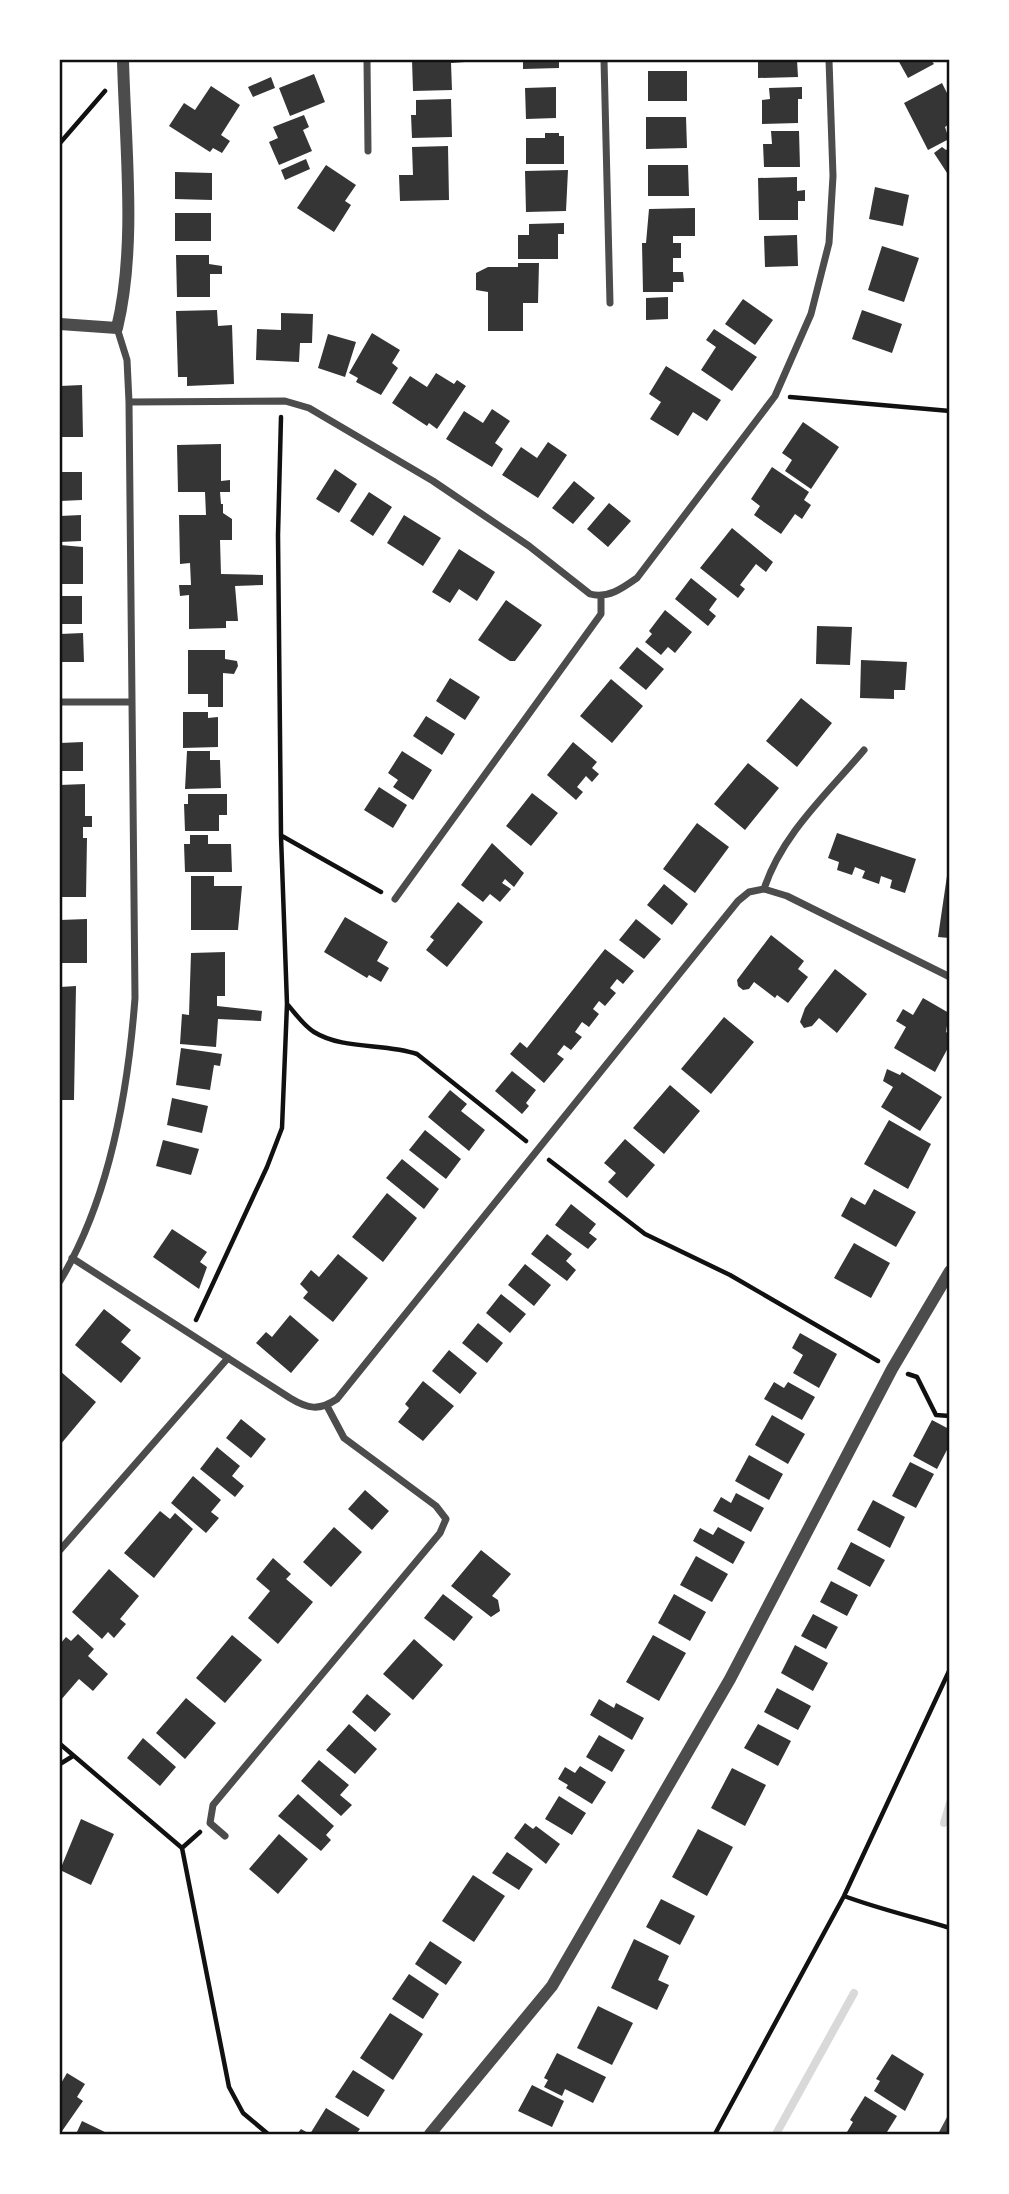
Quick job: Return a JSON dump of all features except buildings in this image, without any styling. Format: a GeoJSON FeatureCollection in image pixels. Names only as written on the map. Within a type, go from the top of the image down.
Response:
{"type":"FeatureCollection","features":[{"type":"Feature","properties":{"kind":"street"},"geometry":{"type":"LineString","coordinates":[[367,60],[368,152]]}},
{"type":"Feature","properties":{"kind":"street"},"geometry":{"type":"LineString","coordinates":[[604,60],[610,303]]}},
{"type":"Feature","properties":{"kind":"street"},"geometry":{"type":"LineString","coordinates":[[129,402],[281,401],[309,408],[433,481],[529,545],[590,594],[601,597],[622,589],[637,578],[775,396],[811,314],[829,243],[833,176],[829,60]]}},
{"type":"Feature","properties":{"kind":"street"},"geometry":{"type":"LineString","coordinates":[[60,1281],[72,1258],[107,1163],[120,1115],[133,1036],[136,950],[129,402],[127,360],[117,328],[124,300],[127,261],[123,65]]}},
{"type":"Feature","properties":{"kind":"street"},"geometry":{"type":"LineString","coordinates":[[60,324],[117,328]]}},
{"type":"Feature","properties":{"kind":"street"},"geometry":{"type":"LineString","coordinates":[[395,899],[601,614],[601,597]]}},
{"type":"Feature","properties":{"kind":"street"},"geometry":{"type":"LineString","coordinates":[[60,702],[132,702]]}},
{"type":"Feature","properties":{"kind":"street"},"geometry":{"type":"LineString","coordinates":[[764,889],[772,863],[785,842],[864,750]]}},
{"type":"Feature","properties":{"kind":"street"},"geometry":{"type":"LineString","coordinates":[[72,1258],[301,1404],[311,1408],[327,1406],[337,1399],[738,901],[749,892],[764,889],[787,896],[950,977]]}},
{"type":"Feature","properties":{"kind":"street"},"geometry":{"type":"LineString","coordinates":[[430,2134],[552,1986],[730,1679],[892,1369],[950,1271]]}},
{"type":"Feature","properties":{"kind":"street"},"geometry":{"type":"LineString","coordinates":[[60,1550],[228,1358]]}},
{"type":"Feature","properties":{"kind":"street"},"geometry":{"type":"LineString","coordinates":[[225,1836],[209,1823],[213,1805],[440,1533],[446,1519],[436,1506],[344,1438],[327,1406]]}},
{"type":"Feature","properties":{"kind":"street"},"geometry":{"type":"LineString","coordinates":[[942,2134],[950,2119]]}},
{"type":"Feature","properties":{"kind":"path"},"geometry":{"type":"LineString","coordinates":[[60,143],[123,65]]}},
{"type":"Feature","properties":{"kind":"path"},"geometry":{"type":"LineString","coordinates":[[775,396],[950,411]]}},
{"type":"Feature","properties":{"kind":"path"},"geometry":{"type":"LineString","coordinates":[[190,1334],[267,1167],[282,1128],[287,1004],[281,836],[278,536],[281,401]]}},
{"type":"Feature","properties":{"kind":"path"},"geometry":{"type":"LineString","coordinates":[[281,836],[395,899]]}},
{"type":"Feature","properties":{"kind":"path"},"geometry":{"type":"LineString","coordinates":[[287,1004],[318,1034],[338,1040],[397,1047],[417,1054],[645,1234],[730,1275],[892,1369],[917,1377],[936,1415],[950,1416]]}},
{"type":"Feature","properties":{"kind":"path"},"geometry":{"type":"LineString","coordinates":[[715,2134],[844,1896],[950,1669]]}},
{"type":"Feature","properties":{"kind":"path"},"geometry":{"type":"LineString","coordinates":[[60,1744],[182,1848],[229,2087],[243,2113],[268,2134]]}},
{"type":"Feature","properties":{"kind":"path"},"geometry":{"type":"LineString","coordinates":[[60,1764],[73,1756]]}},
{"type":"Feature","properties":{"kind":"path"},"geometry":{"type":"LineString","coordinates":[[844,1896],[885,1912],[915,1916],[950,1928]]}},
{"type":"Feature","properties":{"kind":"waterway"},"geometry":{"type":"LineString","coordinates":[[944,1823],[950,1803]]}},
{"type":"Feature","properties":{"kind":"waterway"},"geometry":{"type":"LineString","coordinates":[[776,2134],[854,1993]]}}]}
